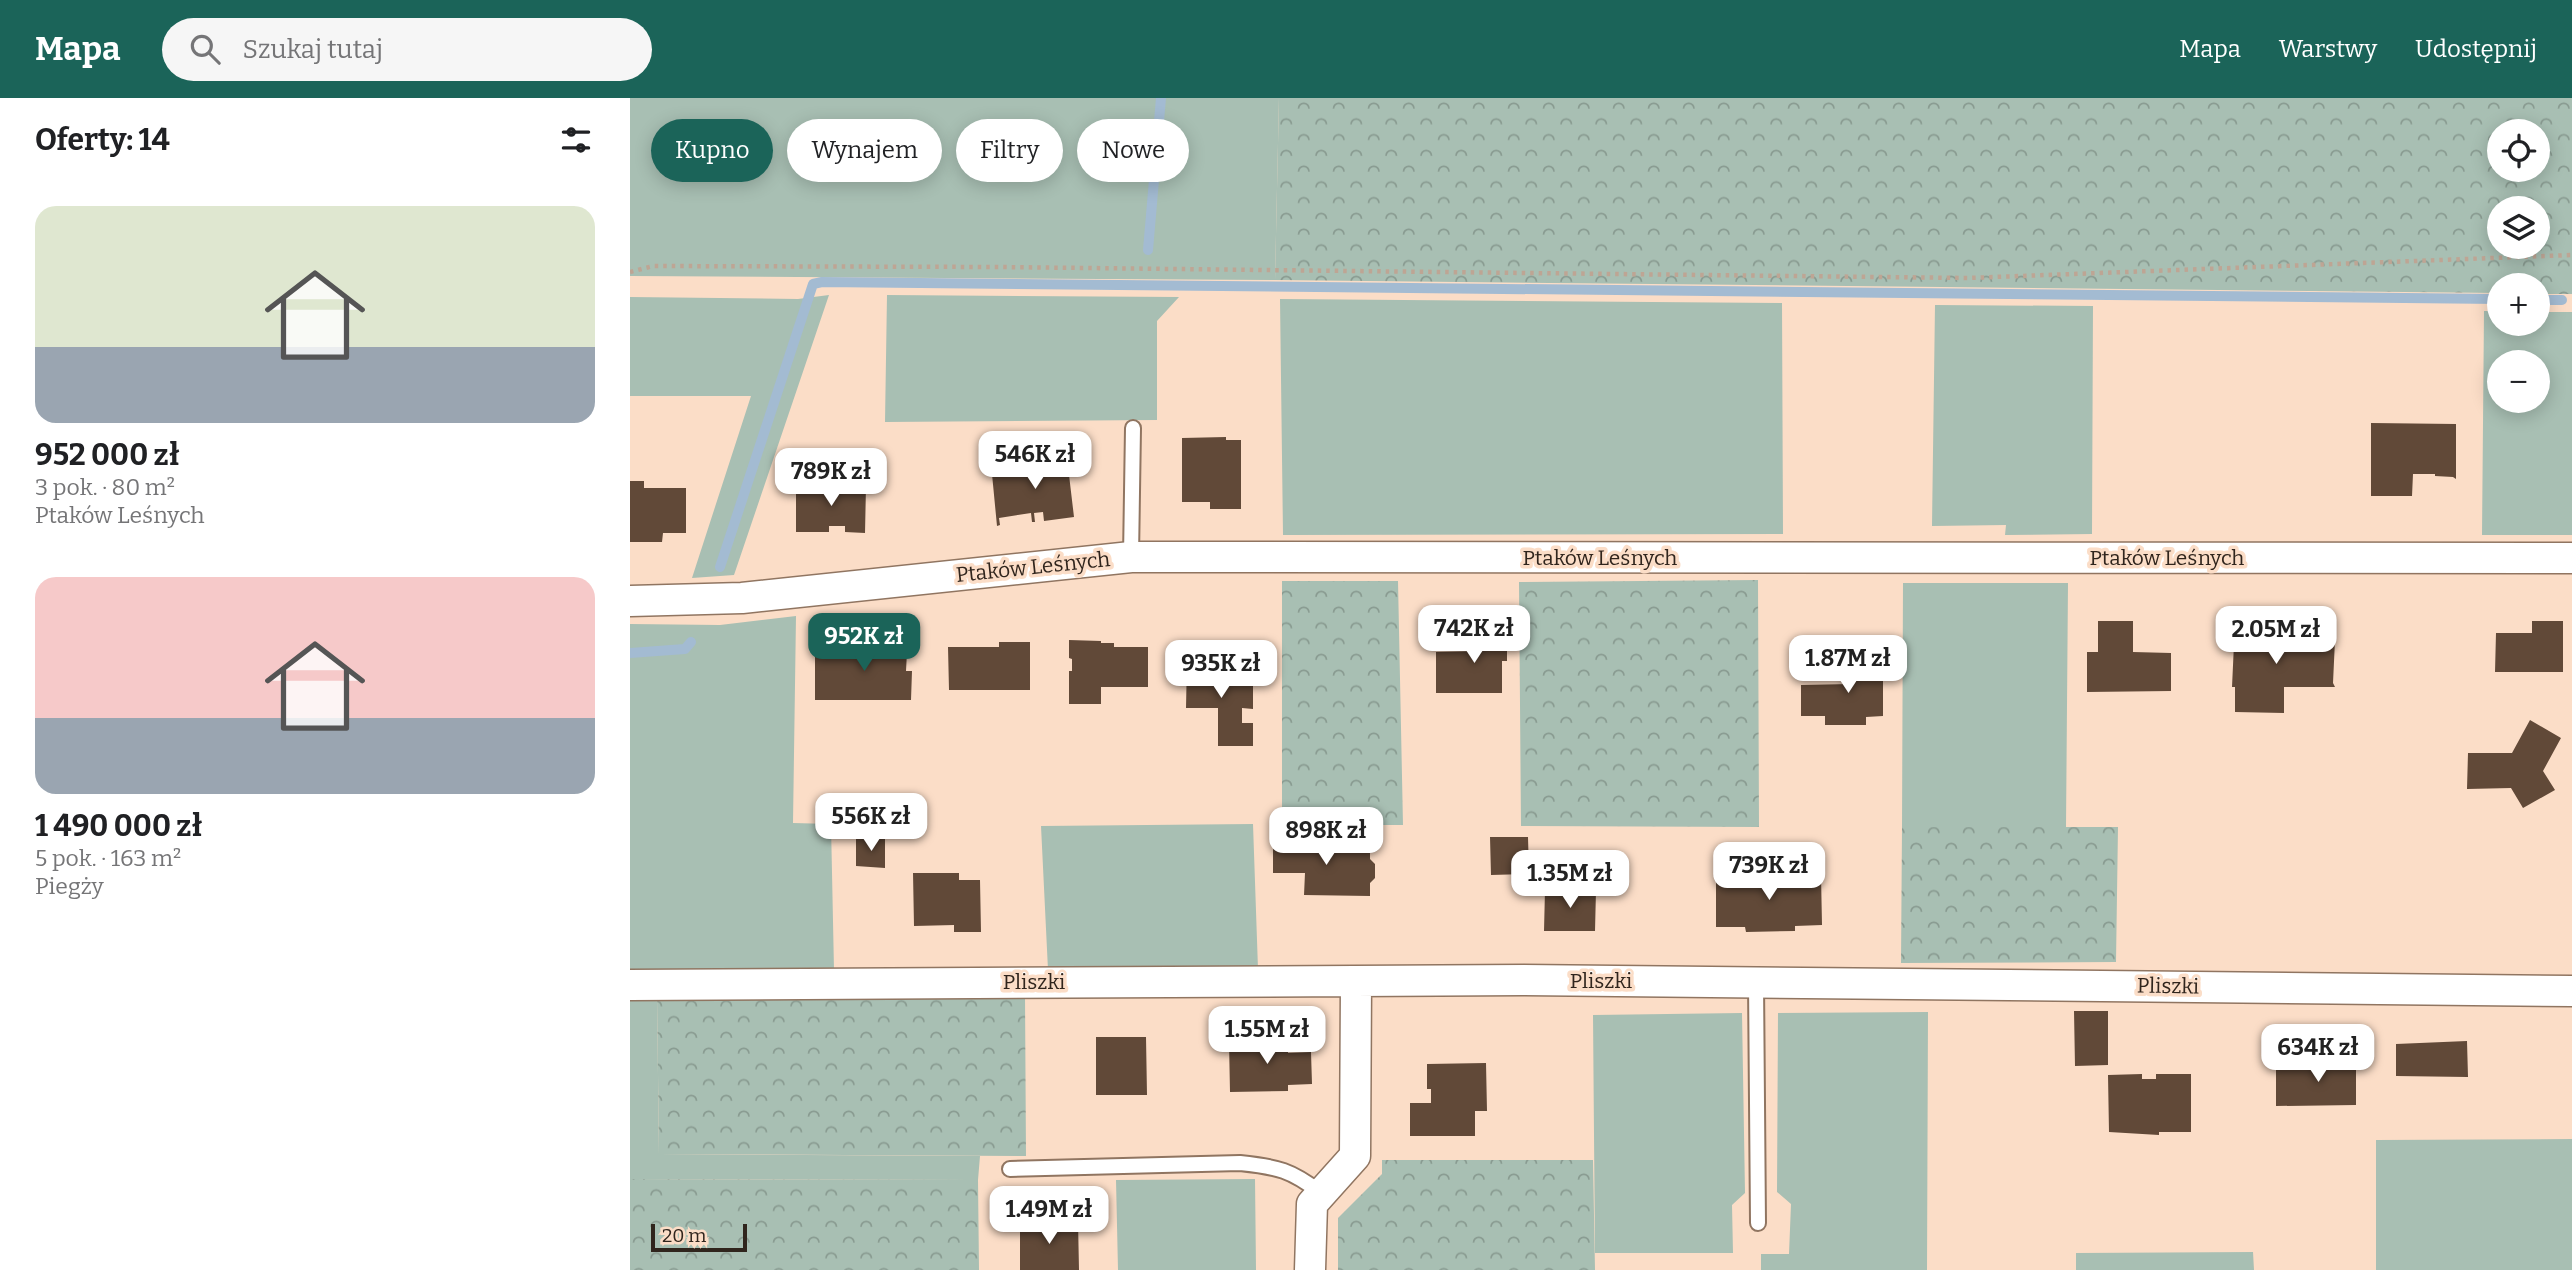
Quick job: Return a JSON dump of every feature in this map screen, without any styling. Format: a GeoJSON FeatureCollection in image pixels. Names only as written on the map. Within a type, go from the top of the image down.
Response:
{"type":"FeatureCollection","features":[{"type":"Feature","properties":{"kind":"street","name":"Ptaków Leśnych"},"geometry":{"type":"LineString","coordinates":[[630,601],[742,598],[1130,557],[2572,558]]}},
{"type":"Feature","properties":{"kind":"street","name":"Pliszki"},"geometry":{"type":"LineString","coordinates":[[630,985],[1524,980],[2572,992]]}},
{"type":"Feature","properties":{"kind":"street"},"geometry":{"type":"LineString","coordinates":[[1310,1270],[1311,1204],[1355,1156],[1356,983]]}},
{"type":"Feature","properties":{"kind":"lane"},"geometry":{"type":"LineString","coordinates":[[1130,557],[1133,428]]}},
{"type":"Feature","properties":{"kind":"lane"},"geometry":{"type":"LineString","coordinates":[[1756,982],[1758,1223]]}},
{"type":"Feature","properties":{"kind":"lane"},"geometry":{"type":"LineString","coordinates":[[1010,1169],[1240,1163],[1277,1167],[1301,1177],[1321,1193]]}},
{"type":"Feature","properties":{"kind":"path"},"geometry":{"type":"LineString","coordinates":[[630,272],[653,266],[971,267],[1968,278],[2572,255]]}},
{"type":"Feature","properties":{"kind":"green space"},"geometry":{"type":"Polygon","coordinates":[[[630,98],[1279,98],[1275,280],[630,276],[630,98]]]}},
{"type":"Feature","properties":{"kind":"green space"},"geometry":{"type":"Polygon","coordinates":[[[1279,98],[2572,98],[2572,294],[2550,294],[2550,273],[2487,273],[2487,293],[1275,280],[1279,98]]]}},
{"type":"Feature","properties":{"kind":"green space"},"geometry":{"type":"Polygon","coordinates":[[[829,295],[734,575],[692,578],[751,396],[630,396],[630,297],[798,299],[829,295]]]}},
{"type":"Feature","properties":{"kind":"green space"},"geometry":{"type":"Polygon","coordinates":[[[887,295],[1179,297],[1157,321],[1157,420],[885,422],[887,295]]]}},
{"type":"Feature","properties":{"kind":"green space"},"geometry":{"type":"Polygon","coordinates":[[[1280,299],[1782,303],[1783,534],[1283,535],[1280,299]]]}},
{"type":"Feature","properties":{"kind":"green space"},"geometry":{"type":"Polygon","coordinates":[[[1935,305],[2093,306],[2092,534],[2005,535],[2006,525],[1932,526],[1935,305]]]}},
{"type":"Feature","properties":{"kind":"green space"},"geometry":{"type":"Polygon","coordinates":[[[2484,311],[2487,311],[2487,336],[2550,336],[2550,312],[2572,312],[2572,535],[2482,535],[2484,311]]]}},
{"type":"Feature","properties":{"kind":"green space"},"geometry":{"type":"Polygon","coordinates":[[[1758,580],[1759,827],[1521,826],[1519,582],[1758,580]]]}},
{"type":"Feature","properties":{"kind":"green space"},"geometry":{"type":"Polygon","coordinates":[[[1282,581],[1398,581],[1403,825],[1282,825],[1282,581]]]}},
{"type":"Feature","properties":{"kind":"green space"},"geometry":{"type":"Polygon","coordinates":[[[1903,583],[2068,583],[2066,828],[1902,827],[1903,583]]]}},
{"type":"Feature","properties":{"kind":"green space"},"geometry":{"type":"Polygon","coordinates":[[[796,616],[793,823],[831,824],[834,970],[630,974],[630,624],[720,625],[796,616]]]}},
{"type":"Feature","properties":{"kind":"green space"},"geometry":{"type":"Polygon","coordinates":[[[1253,824],[1258,969],[1048,970],[1041,826],[1253,824]]]}},
{"type":"Feature","properties":{"kind":"green space"},"geometry":{"type":"Polygon","coordinates":[[[1902,827],[2118,827],[2116,962],[1901,963],[1902,827]]]}},
{"type":"Feature","properties":{"kind":"green space"},"geometry":{"type":"Polygon","coordinates":[[[1025,994],[1026,1156],[659,1154],[657,995],[1025,994]]]}},
{"type":"Feature","properties":{"kind":"green space"},"geometry":{"type":"Polygon","coordinates":[[[630,995],[657,995],[659,1154],[980,1156],[978,1180],[630,1179],[630,995]]]}},
{"type":"Feature","properties":{"kind":"green space"},"geometry":{"type":"Polygon","coordinates":[[[1928,1012],[1927,1270],[1761,1270],[1761,1254],[1789,1254],[1791,1204],[1777,1192],[1778,1013],[1928,1012]]]}},
{"type":"Feature","properties":{"kind":"green space"},"geometry":{"type":"Polygon","coordinates":[[[1742,1013],[1745,1193],[1732,1205],[1733,1253],[1595,1253],[1593,1015],[1742,1013]]]}},
{"type":"Feature","properties":{"kind":"green space"},"geometry":{"type":"Polygon","coordinates":[[[2572,1139],[2572,1270],[2376,1270],[2376,1140],[2572,1139]]]}},
{"type":"Feature","properties":{"kind":"green space"},"geometry":{"type":"Polygon","coordinates":[[[1382,1160],[1593,1160],[1595,1270],[1338,1270],[1338,1218],[1382,1174],[1382,1160]]]}},
{"type":"Feature","properties":{"kind":"green space"},"geometry":{"type":"Polygon","coordinates":[[[630,1179],[978,1180],[979,1270],[630,1270],[630,1179]]]}},
{"type":"Feature","properties":{"kind":"green space"},"geometry":{"type":"Polygon","coordinates":[[[1255,1179],[1256,1270],[1118,1270],[1116,1180],[1255,1179]]]}},
{"type":"Feature","properties":{"kind":"green space"},"geometry":{"type":"Polygon","coordinates":[[[2253,1252],[2254,1270],[2076,1270],[2076,1253],[2253,1252]]]}},
{"type":"Feature","properties":{"kind":"building"},"geometry":{"type":"Polygon","coordinates":[[[2371,423],[2456,424],[2456,479],[2435,474],[2413,474],[2412,496],[2371,496],[2371,423]]]}},
{"type":"Feature","properties":{"kind":"building"},"geometry":{"type":"Polygon","coordinates":[[[1226,437],[1226,440],[1241,440],[1241,509],[1210,509],[1210,502],[1182,502],[1182,438],[1226,437]]]}},
{"type":"Feature","properties":{"kind":"building"},"geometry":{"type":"Polygon","coordinates":[[[1067,458],[1074,517],[1044,521],[1043,512],[1034,513],[1035,522],[1032,522],[1031,513],[999,518],[1000,525],[997,526],[992,474],[1033,470],[1032,461],[1067,458]]]}},
{"type":"Feature","properties":{"kind":"building"},"geometry":{"type":"Polygon","coordinates":[[[630,481],[644,481],[644,488],[686,488],[686,533],[663,533],[662,542],[630,542],[630,481]]]}},
{"type":"Feature","properties":{"kind":"building"},"geometry":{"type":"Polygon","coordinates":[[[796,485],[866,486],[865,533],[845,532],[845,526],[829,526],[829,532],[796,532],[796,485]]]}},
{"type":"Feature","properties":{"kind":"building"},"geometry":{"type":"Polygon","coordinates":[[[2098,621],[2133,621],[2133,652],[2171,653],[2171,691],[2087,692],[2087,652],[2098,652],[2098,621]]]}},
{"type":"Feature","properties":{"kind":"building"},"geometry":{"type":"Polygon","coordinates":[[[2532,621],[2563,621],[2563,672],[2495,672],[2496,633],[2532,633],[2532,621]]]}},
{"type":"Feature","properties":{"kind":"building"},"geometry":{"type":"Polygon","coordinates":[[[2235,622],[2285,622],[2285,640],[2335,640],[2335,687],[2284,687],[2284,713],[2235,712],[2235,687],[2232,687],[2235,622]]]}},
{"type":"Feature","properties":{"kind":"building"},"geometry":{"type":"Polygon","coordinates":[[[1478,627],[1507,627],[1507,661],[1502,661],[1502,693],[1436,693],[1436,652],[1478,651],[1478,627]]]}},
{"type":"Feature","properties":{"kind":"building"},"geometry":{"type":"Polygon","coordinates":[[[1069,640],[1114,643],[1114,647],[1148,647],[1148,687],[1101,687],[1101,704],[1069,704],[1069,671],[1072,671],[1072,659],[1069,658],[1069,640]]]}},
{"type":"Feature","properties":{"kind":"building"},"geometry":{"type":"Polygon","coordinates":[[[850,641],[897,641],[897,652],[907,652],[906,671],[912,671],[911,700],[815,700],[815,652],[850,654],[850,641]]]}},
{"type":"Feature","properties":{"kind":"building"},"geometry":{"type":"Polygon","coordinates":[[[999,642],[1030,642],[1030,690],[949,690],[948,647],[999,647],[999,642]]]}},
{"type":"Feature","properties":{"kind":"building"},"geometry":{"type":"Polygon","coordinates":[[[1851,655],[1883,655],[1883,716],[1866,717],[1866,725],[1825,725],[1825,716],[1801,716],[1801,685],[1851,684],[1851,655]]]}},
{"type":"Feature","properties":{"kind":"building"},"geometry":{"type":"Polygon","coordinates":[[[1187,659],[1221,659],[1221,678],[1250,678],[1253,673],[1253,709],[1242,708],[1242,723],[1253,723],[1253,746],[1218,746],[1218,708],[1186,708],[1187,659]]]}},
{"type":"Feature","properties":{"kind":"building"},"geometry":{"type":"Polygon","coordinates":[[[2530,720],[2561,738],[2543,771],[2555,790],[2523,808],[2511,788],[2467,789],[2468,753],[2512,753],[2530,720]]]}},
{"type":"Feature","properties":{"kind":"building"},"geometry":{"type":"Polygon","coordinates":[[[1490,837],[1528,837],[1529,874],[1491,875],[1490,837]]]}},
{"type":"Feature","properties":{"kind":"building"},"geometry":{"type":"Polygon","coordinates":[[[885,838],[885,868],[856,866],[856,839],[885,838]]]}},
{"type":"Feature","properties":{"kind":"building"},"geometry":{"type":"Polygon","coordinates":[[[1273,841],[1322,841],[1322,847],[1370,847],[1370,859],[1375,864],[1375,878],[1370,883],[1370,896],[1304,895],[1305,873],[1273,873],[1273,841]]]}},
{"type":"Feature","properties":{"kind":"building"},"geometry":{"type":"Polygon","coordinates":[[[913,873],[959,873],[959,880],[980,880],[981,932],[954,932],[954,925],[914,926],[913,873]]]}},
{"type":"Feature","properties":{"kind":"building"},"geometry":{"type":"Polygon","coordinates":[[[1821,875],[1822,925],[1795,926],[1795,931],[1746,932],[1745,927],[1716,927],[1716,877],[1821,875]]]}},
{"type":"Feature","properties":{"kind":"building"},"geometry":{"type":"Polygon","coordinates":[[[1545,890],[1596,890],[1595,931],[1544,931],[1545,890]]]}},
{"type":"Feature","properties":{"kind":"building"},"geometry":{"type":"Polygon","coordinates":[[[2074,1011],[2108,1011],[2108,1065],[2075,1066],[2074,1011]]]}},
{"type":"Feature","properties":{"kind":"building"},"geometry":{"type":"Polygon","coordinates":[[[1269,1036],[1269,1042],[1288,1042],[1288,1053],[1311,1052],[1312,1084],[1288,1085],[1288,1091],[1230,1092],[1229,1042],[1248,1042],[1248,1037],[1269,1036]]]}},
{"type":"Feature","properties":{"kind":"building"},"geometry":{"type":"Polygon","coordinates":[[[1096,1037],[1146,1037],[1147,1095],[1096,1095],[1096,1037]]]}},
{"type":"Feature","properties":{"kind":"building"},"geometry":{"type":"Polygon","coordinates":[[[2467,1041],[2468,1077],[2396,1076],[2396,1044],[2467,1041]]]}},
{"type":"Feature","properties":{"kind":"building"},"geometry":{"type":"Polygon","coordinates":[[[2342,1057],[2341,1061],[2356,1060],[2356,1105],[2276,1106],[2276,1068],[2315,1070],[2316,1058],[2342,1057]]]}},
{"type":"Feature","properties":{"kind":"building"},"geometry":{"type":"Polygon","coordinates":[[[1486,1063],[1487,1111],[1475,1111],[1475,1136],[1410,1136],[1410,1103],[1431,1103],[1431,1089],[1427,1089],[1427,1064],[1486,1063]]]}},
{"type":"Feature","properties":{"kind":"building"},"geometry":{"type":"Polygon","coordinates":[[[2142,1074],[2142,1079],[2156,1079],[2156,1074],[2191,1074],[2191,1132],[2159,1132],[2159,1135],[2109,1132],[2108,1075],[2142,1074]]]}},
{"type":"Feature","properties":{"kind":"building"},"geometry":{"type":"Polygon","coordinates":[[[1020,1221],[1078,1221],[1079,1270],[1020,1270],[1020,1221]]]}},
{"type":"Feature","properties":{"kind":"waterway"},"geometry":{"type":"LineString","coordinates":[[1148,250],[1161,98]]}},
{"type":"Feature","properties":{"kind":"waterway"},"geometry":{"type":"LineString","coordinates":[[720,567],[813,284],[822,282],[2487,299]]}},
{"type":"Feature","properties":{"kind":"waterway"},"geometry":{"type":"LineString","coordinates":[[2550,300],[2562,300]]}},
{"type":"Feature","properties":{"kind":"waterway"},"geometry":{"type":"LineString","coordinates":[[630,653],[685,649],[691,642]]}}]}
